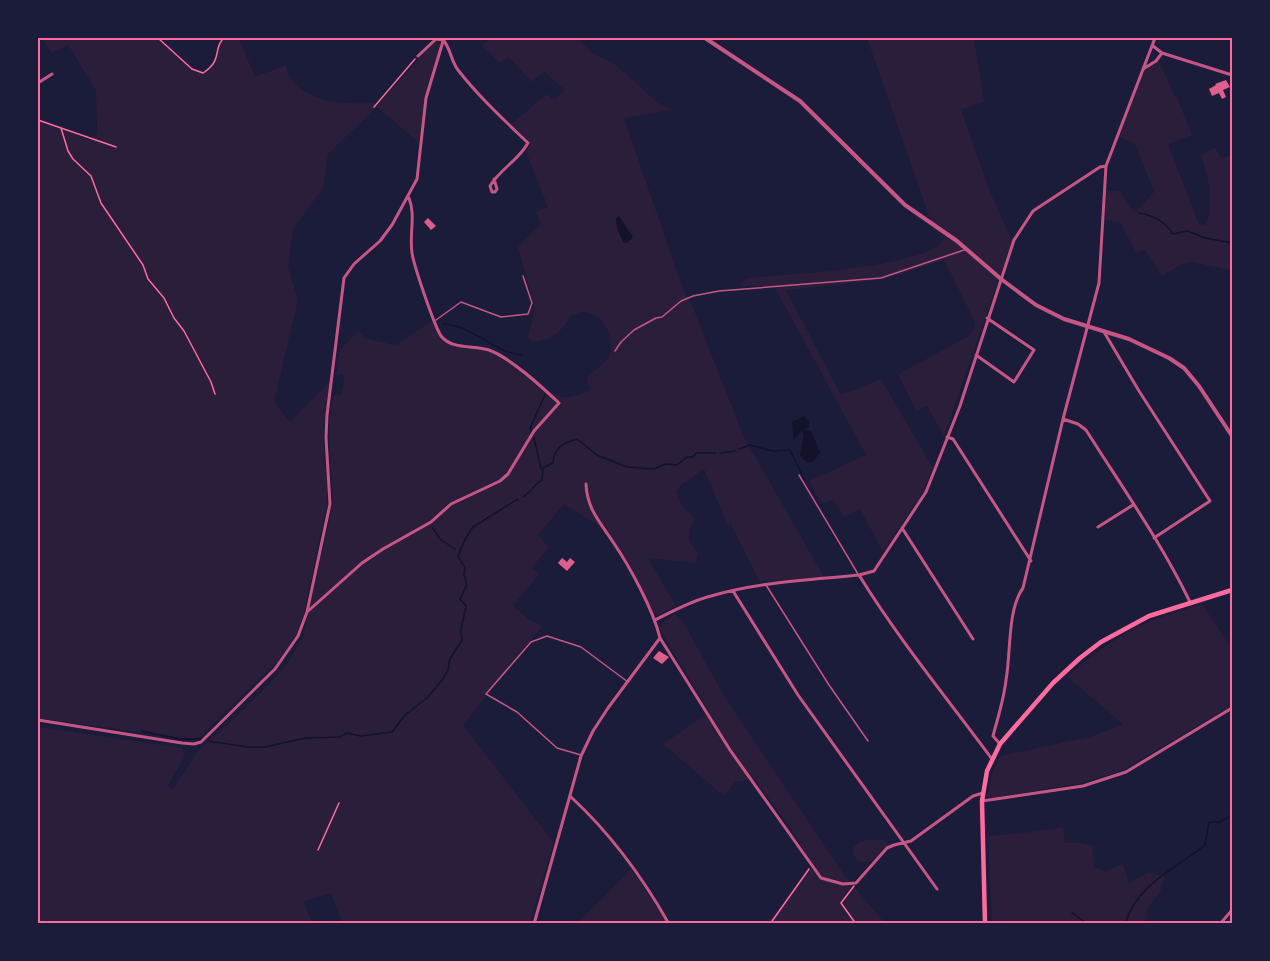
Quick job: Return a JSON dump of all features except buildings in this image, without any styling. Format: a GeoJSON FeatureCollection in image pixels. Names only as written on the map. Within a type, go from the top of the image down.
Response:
{"type":"FeatureCollection","features":[{"type":"Feature","properties":{"kind":"main road"},"geometry":{"type":"LineString","coordinates":[[985,924],[982,801],[987,771],[1000,744],[1053,683],[1101,642],[1149,616],[1233,590]]}},
{"type":"Feature","properties":{"kind":"street"},"geometry":{"type":"LineString","coordinates":[[705,38],[800,101],[905,205],[967,249],[1023,297],[1047,312],[1138,343],[1184,368],[1233,436]]}},
{"type":"Feature","properties":{"kind":"street"},"geometry":{"type":"LineString","coordinates":[[1000,744],[993,736],[1007,680],[1010,638],[1018,594],[1023,588],[1031,561],[1063,419],[1099,283],[1106,166],[1155,38]]}},
{"type":"Feature","properties":{"kind":"street"},"geometry":{"type":"LineString","coordinates":[[418,56],[436,39],[443,39]]}},
{"type":"Feature","properties":{"kind":"street"},"geometry":{"type":"LineString","coordinates":[[443,39],[456,68],[485,102],[528,143],[522,153],[494,179]]}},
{"type":"Feature","properties":{"kind":"street"},"geometry":{"type":"LineString","coordinates":[[38,720],[182,743],[201,742],[275,669],[298,636],[307,612],[330,504],[327,415],[331,399],[344,279],[354,264],[380,241],[408,198],[417,179],[426,98],[443,39]]}},
{"type":"Feature","properties":{"kind":"street"},"geometry":{"type":"LineString","coordinates":[[1153,46],[1162,53],[1233,75]]}},
{"type":"Feature","properties":{"kind":"street"},"geometry":{"type":"LineString","coordinates":[[1143,69],[1156,61],[1162,53]]}},
{"type":"Feature","properties":{"kind":"street"},"geometry":{"type":"LineString","coordinates":[[38,82],[52,74]]}},
{"type":"Feature","properties":{"kind":"street"},"geometry":{"type":"LineString","coordinates":[[655,620],[691,603],[733,591],[766,584],[859,575],[879,565],[926,492],[960,406],[1014,240],[1033,211],[1100,167],[1106,166]]}},
{"type":"Feature","properties":{"kind":"street"},"geometry":{"type":"LineString","coordinates":[[307,612],[362,563],[431,522],[451,504],[500,482],[514,465],[534,431],[559,403],[518,367],[495,353],[448,342],[441,335],[412,252],[412,211],[408,198]]}},
{"type":"Feature","properties":{"kind":"street"},"geometry":{"type":"LineString","coordinates":[[976,355],[1014,382],[1034,350],[987,318]]}},
{"type":"Feature","properties":{"kind":"street"},"geometry":{"type":"LineString","coordinates":[[1104,331],[1138,391],[1210,501],[1155,538]]}},
{"type":"Feature","properties":{"kind":"street"},"geometry":{"type":"LineString","coordinates":[[1063,419],[1078,424],[1086,430],[1180,579],[1190,602]]}},
{"type":"Feature","properties":{"kind":"street"},"geometry":{"type":"LineString","coordinates":[[947,437],[953,440],[1031,561]]}},
{"type":"Feature","properties":{"kind":"street"},"geometry":{"type":"LineString","coordinates":[[586,484],[586,500],[630,570],[655,620],[660,638],[664,641],[706,712],[821,878],[843,884],[856,884],[887,848],[894,844],[911,841],[973,796],[983,794]]}},
{"type":"Feature","properties":{"kind":"street"},"geometry":{"type":"LineString","coordinates":[[1098,527],[1133,505]]}},
{"type":"Feature","properties":{"kind":"street"},"geometry":{"type":"LineString","coordinates":[[902,528],[974,639]]}},
{"type":"Feature","properties":{"kind":"street"},"geometry":{"type":"LineString","coordinates":[[859,575],[895,631],[992,759]]}},
{"type":"Feature","properties":{"kind":"street"},"geometry":{"type":"LineString","coordinates":[[733,591],[798,695],[937,889]]}},
{"type":"Feature","properties":{"kind":"street"},"geometry":{"type":"LineString","coordinates":[[534,924],[581,756],[593,731],[660,638]]}},
{"type":"Feature","properties":{"kind":"street"},"geometry":{"type":"LineString","coordinates":[[982,801],[1083,786],[1126,772],[1233,708]]}},
{"type":"Feature","properties":{"kind":"street"},"geometry":{"type":"LineString","coordinates":[[571,797],[584,809],[650,889],[669,924]]}},
{"type":"Feature","properties":{"kind":"street"},"geometry":{"type":"LineString","coordinates":[[1220,924],[1233,910]]}},
{"type":"Feature","properties":{"kind":"lane"},"geometry":{"type":"LineString","coordinates":[[615,351],[634,330],[662,317],[681,301],[693,296],[719,291],[881,278],[967,249]]}},
{"type":"Feature","properties":{"kind":"lane"},"geometry":{"type":"LineString","coordinates":[[435,320],[461,302],[501,317],[528,314],[532,303],[523,276]]}},
{"type":"Feature","properties":{"kind":"lane"},"geometry":{"type":"LineString","coordinates":[[799,475],[859,575]]}},
{"type":"Feature","properties":{"kind":"lane"},"geometry":{"type":"LineString","coordinates":[[766,584],[829,685],[868,741]]}},
{"type":"Feature","properties":{"kind":"lane"},"geometry":{"type":"LineString","coordinates":[[581,756],[557,748],[517,712],[486,694],[531,642],[547,636],[581,647],[628,682]]}},
{"type":"Feature","properties":{"kind":"path"},"geometry":{"type":"LineString","coordinates":[[158,38],[192,69],[203,73],[212,67],[217,57],[219,43],[224,38]]}},
{"type":"Feature","properties":{"kind":"path"},"geometry":{"type":"LineString","coordinates":[[374,107],[418,56]]}},
{"type":"Feature","properties":{"kind":"path"},"geometry":{"type":"LineString","coordinates":[[38,120],[116,147]]}},
{"type":"Feature","properties":{"kind":"path"},"geometry":{"type":"LineString","coordinates":[[61,128],[73,159],[91,176],[101,202],[143,265],[148,279],[164,298],[174,318],[184,331],[215,394]]}},
{"type":"Feature","properties":{"kind":"path"},"geometry":{"type":"LineString","coordinates":[[318,850],[339,803]]}},
{"type":"Feature","properties":{"kind":"path"},"geometry":{"type":"LineString","coordinates":[[770,924],[812,866]]}},
{"type":"Feature","properties":{"kind":"path"},"geometry":{"type":"LineString","coordinates":[[856,884],[840,903],[856,924]]}},
{"type":"Feature","properties":{"kind":"shaded area"},"geometry":{"type":"Polygon","coordinates":[[[42,38],[159,38],[191,67],[204,71],[212,63],[226,38],[239,38],[255,77],[286,65],[290,77],[298,87],[318,98],[340,102],[374,103],[377,106],[421,56],[437,41],[440,44],[418,142],[377,107],[328,154],[323,188],[293,229],[288,267],[298,300],[274,402],[290,422],[330,382],[323,438],[327,503],[304,613],[297,633],[278,661],[200,737],[190,739],[38,718],[38,118],[89,140],[97,133],[96,90],[68,45],[51,53],[42,38]]]}},
{"type":"Feature","properties":{"kind":"shaded area"},"geometry":{"type":"Polygon","coordinates":[[[491,38],[577,38],[593,54],[615,64],[658,103],[673,110],[624,118],[677,272],[744,437],[824,577],[760,582],[730,523],[728,526],[704,469],[680,486],[676,492],[684,509],[695,518],[690,528],[689,541],[699,553],[695,563],[648,558],[676,606],[659,615],[654,614],[633,571],[605,528],[564,504],[538,535],[549,547],[532,568],[539,574],[513,606],[531,621],[542,626],[463,725],[554,843],[531,919],[538,923],[342,923],[331,893],[304,902],[312,923],[38,924],[38,727],[182,748],[185,755],[168,786],[173,789],[199,750],[251,703],[287,664],[303,638],[333,503],[330,415],[334,395],[341,395],[345,374],[337,374],[340,350],[358,331],[366,339],[396,345],[430,322],[436,321],[441,331],[453,343],[484,349],[503,356],[536,383],[564,397],[591,390],[586,378],[609,358],[610,336],[603,323],[592,314],[582,312],[570,316],[560,331],[545,339],[533,342],[528,337],[535,308],[518,247],[541,224],[536,212],[548,207],[526,152],[531,143],[511,124],[547,94],[554,100],[565,90],[544,72],[531,82],[509,57],[500,63],[482,46],[491,38]]]}},
{"type":"Feature","properties":{"kind":"shaded area"},"geometry":{"type":"Polygon","coordinates":[[[867,38],[974,38],[984,102],[961,110],[989,189],[1012,241],[944,436],[927,406],[916,411],[898,374],[962,340],[975,328],[975,322],[944,260],[870,281],[786,290],[841,395],[881,379],[933,468],[923,492],[883,552],[860,509],[844,517],[833,500],[821,504],[809,481],[866,455],[774,286],[739,286],[746,278],[852,268],[912,257],[933,249],[944,239],[934,230],[867,38]]]}},
{"type":"Feature","properties":{"kind":"shaded area"},"geometry":{"type":"Polygon","coordinates":[[[1159,61],[1192,135],[1168,144],[1199,224],[1206,225],[1210,207],[1208,182],[1201,156],[1215,147],[1221,158],[1232,155],[1232,270],[1190,262],[1162,276],[1145,250],[1136,252],[1120,222],[1105,220],[1106,190],[1120,191],[1134,213],[1154,192],[1135,144],[1119,137],[1136,97],[1134,96],[1144,70],[1159,61]]]}},
{"type":"Feature","properties":{"kind":"shaded area"},"geometry":{"type":"Polygon","coordinates":[[[619,216],[633,237],[627,243],[623,242],[617,228],[616,218],[619,216]]]}},
{"type":"Feature","properties":{"kind":"shaded area"},"geometry":{"type":"Polygon","coordinates":[[[804,416],[809,422],[809,427],[805,430],[811,431],[820,452],[814,461],[807,463],[800,455],[804,434],[801,431],[794,440],[792,422],[804,416]]]}},
{"type":"Feature","properties":{"kind":"shaded area"},"geometry":{"type":"Polygon","coordinates":[[[1202,604],[1232,649],[1232,706],[1121,771],[1081,783],[997,798],[987,797],[993,771],[1000,756],[1093,736],[1123,724],[1067,677],[1097,652],[1130,631],[1153,620],[1202,604]]]}},
{"type":"Feature","properties":{"kind":"shaded area"},"geometry":{"type":"Polygon","coordinates":[[[675,614],[682,620],[726,699],[845,876],[885,923],[767,923],[812,863],[790,827],[754,779],[735,782],[724,796],[663,744],[709,712],[659,628],[664,621],[675,614]]]}},
{"type":"Feature","properties":{"kind":"shaded area"},"geometry":{"type":"Polygon","coordinates":[[[1063,827],[1065,843],[1092,845],[1095,868],[1105,871],[1123,864],[1129,883],[1148,873],[1165,876],[1160,893],[1148,907],[1145,923],[992,923],[988,836],[1063,827]]]}},
{"type":"Feature","properties":{"kind":"shaded area"},"geometry":{"type":"Polygon","coordinates":[[[885,840],[889,844],[872,860],[859,861],[854,856],[853,848],[859,842],[885,840]]]}},
{"type":"Feature","properties":{"kind":"shaded area"},"geometry":{"type":"Polygon","coordinates":[[[631,869],[668,923],[577,924],[631,869]]]}},
{"type":"Feature","properties":{"kind":"waterway"},"geometry":{"type":"LineString","coordinates":[[1138,213],[1158,219],[1173,234],[1187,231],[1205,238],[1232,243]]}},
{"type":"Feature","properties":{"kind":"waterway"},"geometry":{"type":"LineString","coordinates":[[443,324],[454,325],[501,349],[522,355]]}},
{"type":"Feature","properties":{"kind":"waterway"},"geometry":{"type":"LineString","coordinates":[[531,431],[530,428],[545,395]]}},
{"type":"Feature","properties":{"kind":"waterway"},"geometry":{"type":"LineString","coordinates":[[534,438],[541,469]]}},
{"type":"Feature","properties":{"kind":"waterway"},"geometry":{"type":"LineString","coordinates":[[523,497],[542,480],[543,468],[553,463],[555,453],[560,447],[577,439],[597,455],[627,467],[654,469],[666,464],[677,465],[696,453],[716,453]]}},
{"type":"Feature","properties":{"kind":"waterway"},"geometry":{"type":"LineString","coordinates":[[739,449],[750,445],[773,451],[790,450],[804,479]]}},
{"type":"Feature","properties":{"kind":"waterway"},"geometry":{"type":"LineString","coordinates":[[720,453],[735,451]]}},
{"type":"Feature","properties":{"kind":"waterway"},"geometry":{"type":"LineString","coordinates":[[208,741],[265,747],[306,738],[339,737],[347,733],[361,736],[392,732],[405,715],[428,697],[443,679],[450,659],[462,640],[461,630],[466,606],[460,599],[467,585],[465,567],[458,557],[466,537],[473,527],[518,499]]}},
{"type":"Feature","properties":{"kind":"waterway"},"geometry":{"type":"LineString","coordinates":[[432,527],[440,539],[455,549]]}},
{"type":"Feature","properties":{"kind":"waterway"},"geometry":{"type":"LineString","coordinates":[[142,731],[180,739],[201,739]]}},
{"type":"Feature","properties":{"kind":"waterway"},"geometry":{"type":"LineString","coordinates":[[1125,924],[1138,898],[1147,888],[1205,845],[1209,822],[1220,822],[1230,816]]}},
{"type":"Feature","properties":{"kind":"waterway"},"geometry":{"type":"LineString","coordinates":[[1072,913],[1088,924]]}}]}
